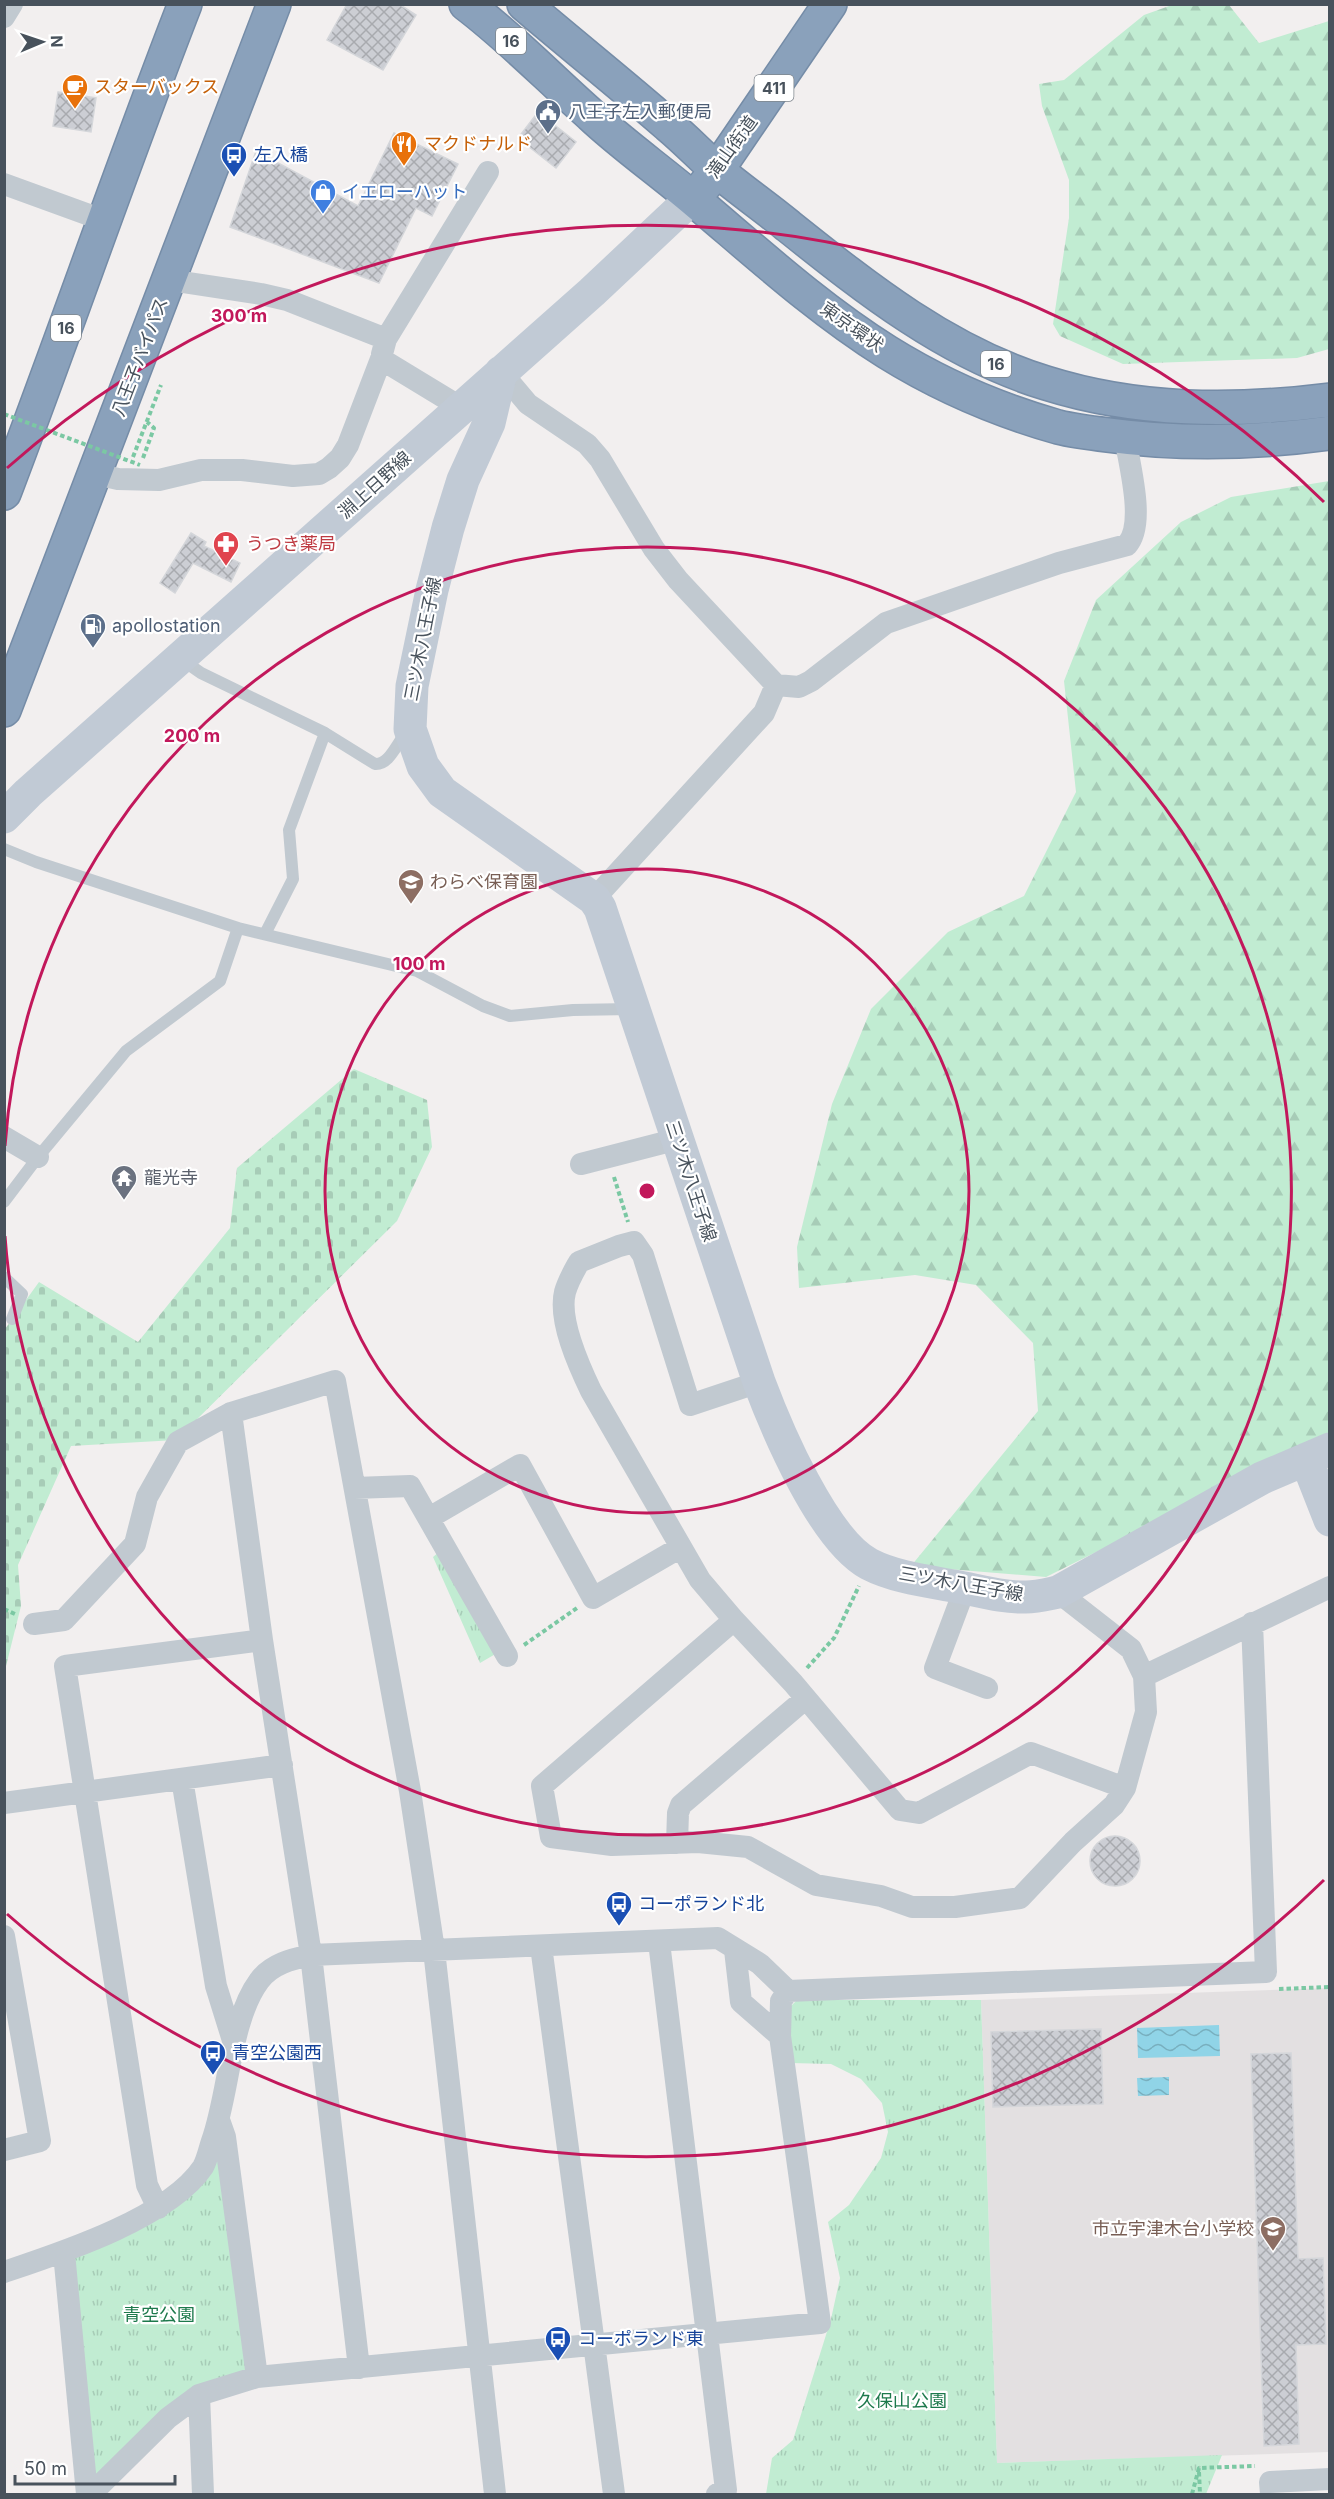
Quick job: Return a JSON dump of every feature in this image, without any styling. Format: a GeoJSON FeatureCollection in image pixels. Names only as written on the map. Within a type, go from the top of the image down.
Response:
{"type":"FeatureCollection","features":[{"type":"Feature","properties":{"kind":"highway","name":"16"},"geometry":{"type":"LineString","coordinates":[[4,493],[65,333],[103,220],[185,4]]}},
{"type":"Feature","properties":{"kind":"highway","name":"八王子バイパス"},"geometry":{"type":"LineString","coordinates":[[4,710],[274,4]]}},
{"type":"Feature","properties":{"kind":"highway","name":"東京環状"},"geometry":{"type":"LineString","coordinates":[[466,4],[527,55],[592,117],[814,300],[908,364],[968,394],[1060,428],[1125,437],[1212,441],[1329,433]]}},
{"type":"Feature","properties":{"kind":"highway","name":"16"},"geometry":{"type":"LineString","coordinates":[[524,4],[669,126],[717,170],[860,283],[956,345],[1025,376],[1096,395],[1181,407],[1219,409],[1329,400]]}},
{"type":"Feature","properties":{"kind":"highway","name":"滝山街道"},"geometry":{"type":"LineString","coordinates":[[693,198],[717,170],[830,4]]}},
{"type":"Feature","properties":{"kind":"highway"},"geometry":{"type":"LineString","coordinates":[[4,663],[26,609],[67,549]]}},
{"type":"Feature","properties":{"kind":"main road","name":"淵上日野線"},"geometry":{"type":"LineString","coordinates":[[4,817],[12,795],[180,658],[592,292],[693,198]]}},
{"type":"Feature","properties":{"kind":"main road","name":"三ツ木八王子線"},"geometry":{"type":"LineString","coordinates":[[501,372],[489,423],[463,480],[445,538],[412,686],[410,729],[423,766],[442,792],[594,899],[600,908],[759,1382],[773,1418],[795,1463],[829,1523],[848,1546],[869,1563],[892,1572],[965,1588],[1026,1597],[1058,1592],[1262,1478],[1318,1454]]}},
{"type":"Feature","properties":{"kind":"main road"},"geometry":{"type":"LineString","coordinates":[[1318,1454],[1329,1520]]}},
{"type":"Feature","properties":{"kind":"street"},"geometry":{"type":"LineString","coordinates":[[4,17],[12,4]]}},
{"type":"Feature","properties":{"kind":"street"},"geometry":{"type":"LineString","coordinates":[[96,474],[118,479],[159,480],[201,470],[242,470],[292,476],[318,474],[329,468],[348,445],[383,349],[488,172]]}},
{"type":"Feature","properties":{"kind":"street"},"geometry":{"type":"LineString","coordinates":[[4,184],[103,220]]}},
{"type":"Feature","properties":{"kind":"street"},"geometry":{"type":"LineString","coordinates":[[169,280],[287,300],[383,349],[460,407]]}},
{"type":"Feature","properties":{"kind":"street"},"geometry":{"type":"LineString","coordinates":[[501,372],[528,404],[587,444],[600,459],[654,549],[678,580],[776,685],[799,687],[811,681],[886,623],[1059,564],[1127,545],[1132,539],[1137,522],[1125,437]]}},
{"type":"Feature","properties":{"kind":"street"},"geometry":{"type":"LineString","coordinates":[[594,899],[764,713],[776,685]]}},
{"type":"Feature","properties":{"kind":"street"},"geometry":{"type":"LineString","coordinates":[[4,1137],[38,1157]]}},
{"type":"Feature","properties":{"kind":"street"},"geometry":{"type":"LineString","coordinates":[[581,1164],[678,1139]]}},
{"type":"Feature","properties":{"kind":"street"},"geometry":{"type":"LineString","coordinates":[[759,1382],[690,1405],[643,1255],[634,1242],[579,1262],[565,1293],[564,1313],[579,1365],[591,1391],[700,1580],[799,1691],[900,1810],[919,1814],[1031,1753],[1125,1788]]}},
{"type":"Feature","properties":{"kind":"street"},"geometry":{"type":"LineString","coordinates":[[34,1624],[64,1620],[135,1544],[147,1497],[177,1442],[231,1413],[335,1381],[410,1791],[434,1950],[495,2494]]}},
{"type":"Feature","properties":{"kind":"street"},"geometry":{"type":"LineString","coordinates":[[231,1413],[262,1640],[311,1954],[359,2368]]}},
{"type":"Feature","properties":{"kind":"street"},"geometry":{"type":"LineString","coordinates":[[429,1518],[520,1465],[593,1598],[681,1547]]}},
{"type":"Feature","properties":{"kind":"street"},"geometry":{"type":"LineString","coordinates":[[355,1488],[410,1486],[507,1656]]}},
{"type":"Feature","properties":{"kind":"street"},"geometry":{"type":"LineString","coordinates":[[1144,1676],[1329,1587]]}},
{"type":"Feature","properties":{"kind":"street"},"geometry":{"type":"LineString","coordinates":[[965,1588],[935,1668],[987,1688]]}},
{"type":"Feature","properties":{"kind":"street"},"geometry":{"type":"LineString","coordinates":[[734,1620],[542,1786],[551,1837],[612,1845],[698,1842],[748,1847],[816,1885],[881,1896],[912,1907],[955,1907],[1020,1898],[1073,1842],[1114,1805],[1125,1788],[1146,1712],[1144,1676],[1131,1649],[1058,1592]]}},
{"type":"Feature","properties":{"kind":"street"},"geometry":{"type":"LineString","coordinates":[[4,2272],[64,2253],[158,2208],[183,2190],[204,2166],[219,2121],[246,2004],[260,1979],[276,1966],[311,1954],[718,1938],[760,1964],[788,1991],[1266,1972],[1252,1623]]}},
{"type":"Feature","properties":{"kind":"street"},"geometry":{"type":"LineString","coordinates":[[158,2208],[147,2186],[83,1792],[65,1666],[262,1640]]}},
{"type":"Feature","properties":{"kind":"street"},"geometry":{"type":"LineString","coordinates":[[677,1843],[678,1813],[681,1805],[799,1691]]}},
{"type":"Feature","properties":{"kind":"street"},"geometry":{"type":"LineString","coordinates":[[4,1803],[282,1764]]}},
{"type":"Feature","properties":{"kind":"street"},"geometry":{"type":"LineString","coordinates":[[182,1779],[216,1986],[235,2047]]}},
{"type":"Feature","properties":{"kind":"street"},"geometry":{"type":"LineString","coordinates":[[4,1936],[40,2141],[4,2150]]}},
{"type":"Feature","properties":{"kind":"street"},"geometry":{"type":"LineString","coordinates":[[659,1942],[726,2490],[717,2494]]}},
{"type":"Feature","properties":{"kind":"street"},"geometry":{"type":"LineString","coordinates":[[541,1946],[614,2494]]}},
{"type":"Feature","properties":{"kind":"street"},"geometry":{"type":"LineString","coordinates":[[735,1950],[741,2002],[780,2036]]}},
{"type":"Feature","properties":{"kind":"street"},"geometry":{"type":"LineString","coordinates":[[89,2494],[168,2418],[199,2395],[257,2377],[820,2323],[780,2036],[781,2001],[788,1991]]}},
{"type":"Feature","properties":{"kind":"street"},"geometry":{"type":"LineString","coordinates":[[219,2121],[225,2137],[257,2377]]}},
{"type":"Feature","properties":{"kind":"street"},"geometry":{"type":"LineString","coordinates":[[64,2253],[89,2494]]}},
{"type":"Feature","properties":{"kind":"street"},"geometry":{"type":"LineString","coordinates":[[199,2395],[203,2494]]}},
{"type":"Feature","properties":{"kind":"street"},"geometry":{"type":"LineString","coordinates":[[1271,2494],[1270,2482],[1329,2479]]}},
{"type":"Feature","properties":{"kind":"lane"},"geometry":{"type":"LineString","coordinates":[[180,658],[201,673],[326,733],[375,764],[381,764],[386,760],[410,729]]}},
{"type":"Feature","properties":{"kind":"lane"},"geometry":{"type":"LineString","coordinates":[[265,934],[293,879],[289,830],[326,733]]}},
{"type":"Feature","properties":{"kind":"lane"},"geometry":{"type":"LineString","coordinates":[[4,849],[36,862],[238,928],[417,971],[483,1006],[510,1016],[573,1010],[632,1009]]}},
{"type":"Feature","properties":{"kind":"lane"},"geometry":{"type":"LineString","coordinates":[[4,1202],[38,1157],[126,1051],[220,981],[238,928]]}},
{"type":"Feature","properties":{"kind":"lane"},"geometry":{"type":"LineString","coordinates":[[4,1277],[22,1294],[12,1319]]}},
{"type":"Feature","properties":{"kind":"path"},"geometry":{"type":"LineString","coordinates":[[133,457],[161,385]]}},
{"type":"Feature","properties":{"kind":"path"},"geometry":{"type":"LineString","coordinates":[[4,414],[140,465],[154,428],[147,422]]}},
{"type":"Feature","properties":{"kind":"path"},"geometry":{"type":"LineString","coordinates":[[607,1158],[634,1242]]}},
{"type":"Feature","properties":{"kind":"path"},"geometry":{"type":"LineString","coordinates":[[799,1691],[834,1638],[869,1563]]}},
{"type":"Feature","properties":{"kind":"path"},"geometry":{"type":"LineString","coordinates":[[507,1656],[593,1598]]}},
{"type":"Feature","properties":{"kind":"path"},"geometry":{"type":"LineString","coordinates":[[1199,2468],[1258,2466]]}},
{"type":"Feature","properties":{"kind":"path"},"geometry":{"type":"LineString","coordinates":[[1192,2494],[1199,2468]]}},
{"type":"Feature","properties":{"kind":"path"},"geometry":{"type":"LineString","coordinates":[[1199,2468],[1200,2494]]}},
{"type":"Feature","properties":{"kind":"shaded area"},"geometry":{"type":"Polygon","coordinates":[[[1329,1988],[1329,2452],[997,2463],[981,2000],[1329,1988]]]}},
{"type":"Feature","properties":{"kind":"green space"},"geometry":{"type":"Polygon","coordinates":[[[1172,5],[1229,5],[1259,43],[1329,21],[1329,349],[1297,358],[1123,364],[1060,336],[1053,324],[1069,218],[1069,180],[1042,106],[1039,84],[1064,80],[1144,15],[1172,5]]]}},
{"type":"Feature","properties":{"kind":"green space"},"geometry":{"type":"Polygon","coordinates":[[[1329,481],[1329,1436],[1046,1577],[911,1566],[1038,1411],[1033,1343],[976,1285],[915,1275],[799,1288],[797,1247],[832,1104],[871,1009],[948,932],[1024,896],[1076,792],[1064,681],[1096,600],[1181,522],[1231,497],[1329,481]]]}},
{"type":"Feature","properties":{"kind":"green space"},"geometry":{"type":"Polygon","coordinates":[[[354,1069],[427,1100],[432,1147],[397,1221],[176,1440],[71,1446],[18,1565],[21,1606],[5,1670],[5,1329],[39,1282],[138,1342],[230,1228],[237,1168],[354,1069]]]}},
{"type":"Feature","properties":{"kind":"green space"},"geometry":{"type":"Polygon","coordinates":[[[445,1547],[504,1649],[480,1663],[433,1557],[445,1547]]]}},
{"type":"Feature","properties":{"kind":"green space","name":"久保山公園"},"geometry":{"type":"Polygon","coordinates":[[[797,2000],[981,2000],[997,2463],[1222,2455],[1206,2494],[766,2494],[772,2458],[793,2440],[831,2319],[840,2278],[828,2222],[849,2205],[881,2158],[888,2132],[882,2103],[861,2079],[831,2064],[790,2063],[790,2007],[797,2000]]]}},
{"type":"Feature","properties":{"kind":"green space","name":"青空公園"},"geometry":{"type":"Polygon","coordinates":[[[219,2120],[257,2377],[199,2395],[91,2494],[64,2253],[183,2190],[219,2120]]]}},
{"type":"Feature","properties":{"kind":"water"},"geometry":{"type":"Polygon","coordinates":[[[1219,2025],[1220,2056],[1138,2058],[1137,2028],[1219,2025]]]}},
{"type":"Feature","properties":{"kind":"water"},"geometry":{"type":"Polygon","coordinates":[[[1169,2077],[1169,2095],[1138,2096],[1137,2078],[1169,2077]]]}},
{"type":"Feature","properties":{"kind":"building"},"geometry":{"type":"Polygon","coordinates":[[[347,4],[399,4],[416,15],[383,70],[327,40],[347,4]]]}},
{"type":"Feature","properties":{"kind":"building"},"geometry":{"type":"Polygon","coordinates":[[[58,92],[96,98],[91,132],[53,126],[58,92]]]}},
{"type":"Feature","properties":{"kind":"building"},"geometry":{"type":"Polygon","coordinates":[[[538,112],[576,142],[556,168],[518,138],[538,112]]]}},
{"type":"Feature","properties":{"kind":"building"},"geometry":{"type":"Polygon","coordinates":[[[394,133],[458,164],[432,216],[416,208],[379,283],[230,227],[256,151],[358,206],[394,133]]]}},
{"type":"Feature","properties":{"kind":"building"},"geometry":{"type":"Polygon","coordinates":[[[191,533],[206,542],[204,546],[240,563],[231,582],[193,563],[175,593],[160,583],[191,533]]]}},
{"type":"Feature","properties":{"kind":"building"},"geometry":{"type":"Polygon","coordinates":[[[1110,1836],[1120,1836],[1133,1843],[1140,1856],[1140,1866],[1133,1879],[1120,1886],[1110,1886],[1101,1882],[1094,1875],[1090,1866],[1090,1856],[1094,1847],[1101,1840],[1110,1836]]]}},
{"type":"Feature","properties":{"kind":"building"},"geometry":{"type":"Polygon","coordinates":[[[1101,2029],[1103,2104],[993,2107],[991,2032],[1101,2029]]]}},
{"type":"Feature","properties":{"kind":"building"},"geometry":{"type":"Polygon","coordinates":[[[1291,2053],[1298,2259],[1323,2258],[1326,2344],[1296,2345],[1299,2444],[1264,2446],[1251,2054],[1291,2053]]]}},
{"type":"Feature","properties":{"kind":"place","name":"スターバックス"},"geometry":{"type":"Point","coordinates":[75,110]}},
{"type":"Feature","properties":{"kind":"place","name":"八王子左入郵便局"},"geometry":{"type":"Point","coordinates":[548,135]}},
{"type":"Feature","properties":{"kind":"place","name":"マクドナルド"},"geometry":{"type":"Point","coordinates":[404,167]}},
{"type":"Feature","properties":{"kind":"place","name":"左入橋"},"geometry":{"type":"Point","coordinates":[234,178]}},
{"type":"Feature","properties":{"kind":"place","name":"イエローハット"},"geometry":{"type":"Point","coordinates":[323,215]}},
{"type":"Feature","properties":{"kind":"place","name":"うつき薬局"},"geometry":{"type":"Point","coordinates":[226,567]}},
{"type":"Feature","properties":{"kind":"place","name":"apollostation"},"geometry":{"type":"Point","coordinates":[93,649]}},
{"type":"Feature","properties":{"kind":"place","name":"わらべ保育園"},"geometry":{"type":"Point","coordinates":[411,905]}},
{"type":"Feature","properties":{"kind":"place","name":"龍光寺"},"geometry":{"type":"Point","coordinates":[124,1201]}},
{"type":"Feature","properties":{"kind":"place","name":"コーポランド北"},"geometry":{"type":"Point","coordinates":[619,1927]}},
{"type":"Feature","properties":{"kind":"place","name":"青空公園西"},"geometry":{"type":"Point","coordinates":[213,2076]}},
{"type":"Feature","properties":{"kind":"place","name":"市立宇津木台小学校"},"geometry":{"type":"Point","coordinates":[1273,2252]}},
{"type":"Feature","properties":{"kind":"place","name":"コーポランド東"},"geometry":{"type":"Point","coordinates":[558,2362]}}]}
